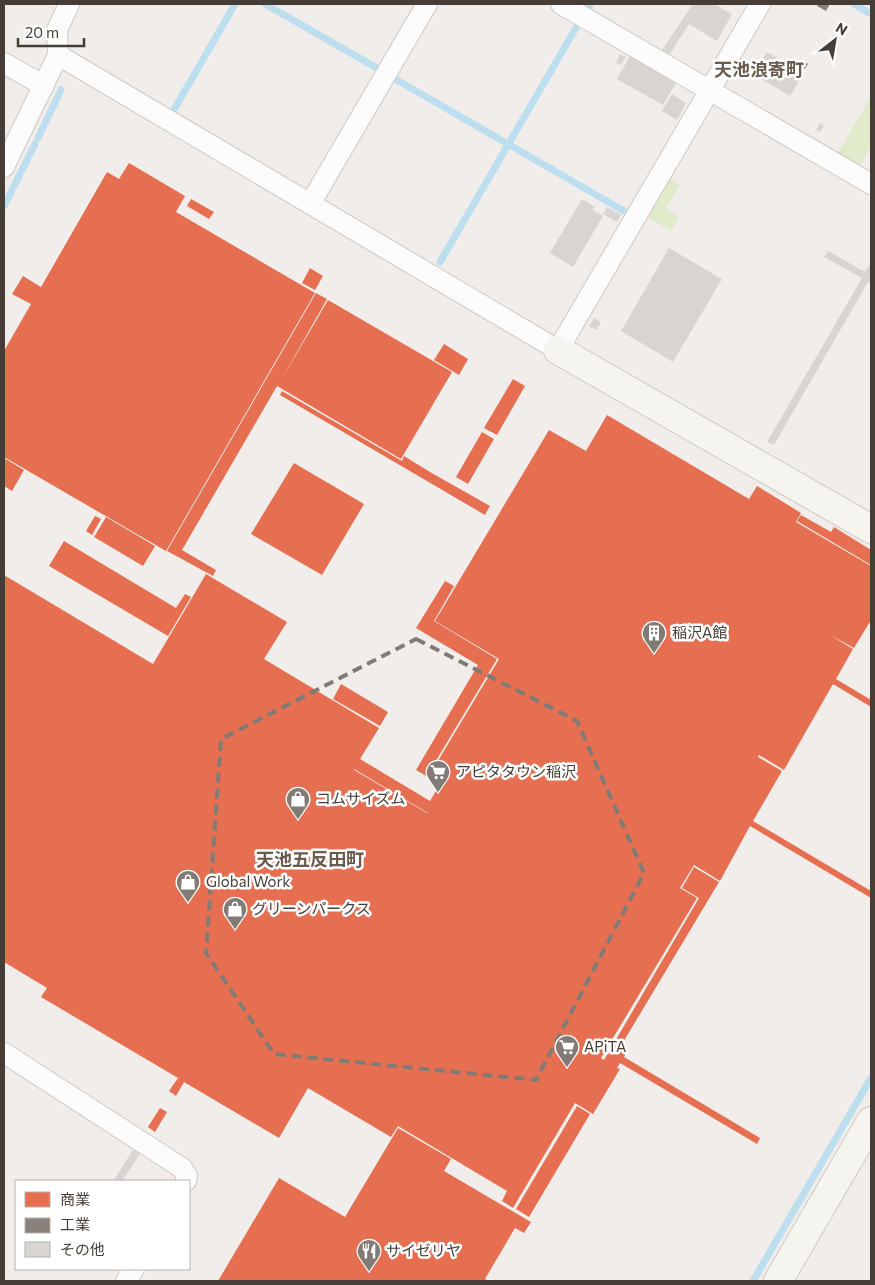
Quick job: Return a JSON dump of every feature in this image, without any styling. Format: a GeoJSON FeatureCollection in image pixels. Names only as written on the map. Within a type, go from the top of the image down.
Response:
{"type":"FeatureCollection","features":[{"type":"Feature","properties":{"kind":"street"},"geometry":{"type":"LineString","coordinates":[[4,167],[58,55],[57,30],[69,4]]}},
{"type":"Feature","properties":{"kind":"street"},"geometry":{"type":"LineString","coordinates":[[310,204],[427,4]]}},
{"type":"Feature","properties":{"kind":"street"},"geometry":{"type":"LineString","coordinates":[[561,4],[871,184]]}},
{"type":"Feature","properties":{"kind":"street"},"geometry":{"type":"LineString","coordinates":[[558,350],[760,4]]}},
{"type":"Feature","properties":{"kind":"street"},"geometry":{"type":"LineString","coordinates":[[58,55],[558,350],[871,529]]}},
{"type":"Feature","properties":{"kind":"street"},"geometry":{"type":"LineString","coordinates":[[4,63],[44,86]]}},
{"type":"Feature","properties":{"kind":"street"},"geometry":{"type":"LineString","coordinates":[[4,1052],[182,1168],[187,1176],[186,1180]]}},
{"type":"Feature","properties":{"kind":"street"},"geometry":{"type":"LineString","coordinates":[[778,1281],[871,1121]]}},
{"type":"Feature","properties":{"kind":"street"},"geometry":{"type":"LineString","coordinates":[[126,1281],[133,1270]]}},
{"type":"Feature","properties":{"kind":"highlighted area"},"geometry":{"type":"Polygon","coordinates":[[[416,639],[577,721],[644,873],[536,1080],[274,1054],[206,953],[221,739],[416,639]]]}},
{"type":"Feature","properties":{"kind":"green space"},"geometry":{"type":"Polygon","coordinates":[[[871,97],[871,147],[859,167],[837,154],[871,97]]]}},
{"type":"Feature","properties":{"kind":"green space"},"geometry":{"type":"Polygon","coordinates":[[[668,178],[680,185],[666,208],[679,217],[671,231],[645,216],[668,178]]]}},
{"type":"Feature","properties":{"kind":"building: 商業"},"geometry":{"type":"Polygon","coordinates":[[[129,163],[185,196],[176,212],[315,293],[166,551],[4,457],[4,351],[31,304],[12,294],[23,276],[41,287],[107,172],[119,179],[129,163]]]}},
{"type":"Feature","properties":{"kind":"building: 商業"},"geometry":{"type":"Polygon","coordinates":[[[191,199],[214,212],[209,219],[187,206],[191,199]]]}},
{"type":"Feature","properties":{"kind":"building: 商業"},"geometry":{"type":"Polygon","coordinates":[[[310,268],[323,276],[315,290],[302,283],[310,268]]]}},
{"type":"Feature","properties":{"kind":"building: 商業"},"geometry":{"type":"Polygon","coordinates":[[[316,293],[327,299],[280,382],[328,300],[452,372],[401,459],[277,386],[182,550],[216,570],[213,576],[167,551],[316,293]]]}},
{"type":"Feature","properties":{"kind":"building: 商業"},"geometry":{"type":"Polygon","coordinates":[[[444,344],[468,359],[459,375],[434,360],[444,344]]]}},
{"type":"Feature","properties":{"kind":"building: 商業"},"geometry":{"type":"Polygon","coordinates":[[[513,379],[525,386],[497,435],[484,428],[513,379]]]}},
{"type":"Feature","properties":{"kind":"building: 商業"},"geometry":{"type":"Polygon","coordinates":[[[282,391],[402,461],[404,456],[490,506],[485,515],[280,395],[282,391]]]}},
{"type":"Feature","properties":{"kind":"building: 商業"},"geometry":{"type":"Polygon","coordinates":[[[607,415],[749,499],[757,486],[801,513],[796,522],[871,566],[871,620],[854,648],[830,635],[853,649],[836,679],[871,700],[871,707],[833,684],[784,770],[759,755],[758,757],[782,771],[753,821],[871,891],[871,898],[750,826],[720,881],[694,865],[680,888],[697,898],[601,1058],[604,1060],[699,898],[682,888],[694,867],[719,882],[619,1049],[626,1053],[624,1057],[760,1138],[757,1144],[620,1063],[617,1068],[620,1069],[593,1114],[575,1103],[513,1208],[502,1201],[507,1191],[398,1126],[391,1137],[308,1088],[279,1138],[184,1082],[176,1096],[169,1091],[178,1078],[41,997],[47,988],[4,962],[4,575],[153,664],[206,574],[287,622],[264,659],[379,728],[360,759],[430,801],[440,784],[416,770],[478,665],[416,628],[445,581],[454,586],[434,621],[497,659],[434,764],[436,764],[499,659],[435,621],[549,430],[586,451],[607,415]],[[354,769],[354,770],[428,813],[354,769]]]}},
{"type":"Feature","properties":{"kind":"building: 商業"},"geometry":{"type":"Polygon","coordinates":[[[482,432],[494,439],[468,484],[456,477],[482,432]]]}},
{"type":"Feature","properties":{"kind":"building: 商業"},"geometry":{"type":"Polygon","coordinates":[[[4,458],[24,470],[12,491],[4,486],[4,458]]]}},
{"type":"Feature","properties":{"kind":"building: 商業"},"geometry":{"type":"Polygon","coordinates":[[[294,463],[364,504],[322,575],[251,534],[294,463]]]}},
{"type":"Feature","properties":{"kind":"building: 商業"},"geometry":{"type":"Polygon","coordinates":[[[801,515],[831,532],[834,527],[871,550],[871,565],[797,521],[801,515]]]}},
{"type":"Feature","properties":{"kind":"building: 商業"},"geometry":{"type":"Polygon","coordinates":[[[95,516],[101,519],[92,535],[86,531],[95,516]]]}},
{"type":"Feature","properties":{"kind":"building: 商業"},"geometry":{"type":"Polygon","coordinates":[[[106,517],[155,546],[143,566],[94,537],[106,517]]]}},
{"type":"Feature","properties":{"kind":"building: 商業"},"geometry":{"type":"Polygon","coordinates":[[[64,541],[176,608],[185,594],[191,597],[168,636],[49,566],[64,541]]]}},
{"type":"Feature","properties":{"kind":"building: 商業"},"geometry":{"type":"Polygon","coordinates":[[[341,684],[388,712],[380,726],[333,699],[341,684]]]}},
{"type":"Feature","properties":{"kind":"building: 商業"},"geometry":{"type":"Polygon","coordinates":[[[577,1106],[590,1114],[529,1217],[516,1209],[577,1106]]]}},
{"type":"Feature","properties":{"kind":"building: 商業"},"geometry":{"type":"Polygon","coordinates":[[[160,1108],[167,1112],[155,1132],[148,1127],[160,1108]]]}},
{"type":"Feature","properties":{"kind":"building: 商業"},"geometry":{"type":"Polygon","coordinates":[[[398,1128],[451,1159],[444,1171],[531,1222],[524,1233],[515,1228],[485,1279],[489,1281],[218,1281],[279,1178],[345,1217],[398,1128]]]}},
{"type":"Feature","properties":{"kind":"building: 工業"},"geometry":{"type":"Polygon","coordinates":[[[818,4],[830,4],[826,11],[817,6],[818,4]]]}},
{"type":"Feature","properties":{"kind":"building: 工業"},"geometry":{"type":"Polygon","coordinates":[[[802,60],[808,64],[805,69],[799,66],[802,60]]]}},
{"type":"Feature","properties":{"kind":"building: その他"},"geometry":{"type":"Polygon","coordinates":[[[693,4],[714,4],[732,14],[717,41],[689,24],[670,54],[662,50],[693,4]]]}},
{"type":"Feature","properties":{"kind":"building: その他"},"geometry":{"type":"Polygon","coordinates":[[[767,52],[804,73],[790,96],[753,74],[767,52]]]}},
{"type":"Feature","properties":{"kind":"building: その他"},"geometry":{"type":"Polygon","coordinates":[[[620,54],[626,57],[621,65],[616,62],[620,54]]]}},
{"type":"Feature","properties":{"kind":"building: その他"},"geometry":{"type":"Polygon","coordinates":[[[630,56],[676,83],[663,105],[617,79],[630,56]]]}},
{"type":"Feature","properties":{"kind":"building: その他"},"geometry":{"type":"Polygon","coordinates":[[[672,94],[686,103],[677,120],[662,111],[672,94]]]}},
{"type":"Feature","properties":{"kind":"building: その他"},"geometry":{"type":"Polygon","coordinates":[[[820,123],[824,126],[820,132],[816,130],[820,123]]]}},
{"type":"Feature","properties":{"kind":"building: その他"},"geometry":{"type":"Polygon","coordinates":[[[582,199],[595,207],[593,210],[603,216],[573,267],[550,253],[582,199]]]}},
{"type":"Feature","properties":{"kind":"building: その他"},"geometry":{"type":"Polygon","coordinates":[[[607,207],[621,215],[617,222],[603,214],[607,207]]]}},
{"type":"Feature","properties":{"kind":"building: その他"},"geometry":{"type":"Polygon","coordinates":[[[669,248],[722,279],[673,362],[621,331],[669,248]]]}},
{"type":"Feature","properties":{"kind":"building: その他"},"geometry":{"type":"Polygon","coordinates":[[[828,251],[865,272],[871,262],[871,284],[868,282],[774,445],[767,442],[862,278],[824,257],[828,251]]]}},
{"type":"Feature","properties":{"kind":"building: その他"},"geometry":{"type":"Polygon","coordinates":[[[594,318],[601,322],[596,330],[589,326],[594,318]]]}},
{"type":"Feature","properties":{"kind":"building: その他"},"geometry":{"type":"Polygon","coordinates":[[[133,1150],[140,1154],[123,1180],[114,1180],[133,1150]]]}},
{"type":"Feature","properties":{"kind":"waterway"},"geometry":{"type":"LineString","coordinates":[[175,108],[235,4]]}},
{"type":"Feature","properties":{"kind":"waterway"},"geometry":{"type":"LineString","coordinates":[[265,4],[375,67]]}},
{"type":"Feature","properties":{"kind":"waterway"},"geometry":{"type":"LineString","coordinates":[[854,4],[871,14]]}},
{"type":"Feature","properties":{"kind":"waterway"},"geometry":{"type":"LineString","coordinates":[[440,262],[577,26]]}},
{"type":"Feature","properties":{"kind":"waterway"},"geometry":{"type":"LineString","coordinates":[[397,80],[624,211]]}},
{"type":"Feature","properties":{"kind":"waterway"},"geometry":{"type":"LineString","coordinates":[[38,138],[61,90]]}},
{"type":"Feature","properties":{"kind":"waterway"},"geometry":{"type":"LineString","coordinates":[[4,206],[35,144]]}},
{"type":"Feature","properties":{"kind":"waterway"},"geometry":{"type":"LineString","coordinates":[[753,1281],[871,1078]]}},
{"type":"Feature","properties":{"kind":"place","name":"稲沢A館"},"geometry":{"type":"Point","coordinates":[654,654]}},
{"type":"Feature","properties":{"kind":"place","name":"アピタタウン稲沢"},"geometry":{"type":"Point","coordinates":[438,793]}},
{"type":"Feature","properties":{"kind":"place","name":"コムサイズム"},"geometry":{"type":"Point","coordinates":[298,820]}},
{"type":"Feature","properties":{"kind":"place","name":"Global Work"},"geometry":{"type":"Point","coordinates":[188,903]}},
{"type":"Feature","properties":{"kind":"place","name":"グリーンパークス"},"geometry":{"type":"Point","coordinates":[235,930]}},
{"type":"Feature","properties":{"kind":"place","name":"APiTA"},"geometry":{"type":"Point","coordinates":[567,1068]}},
{"type":"Feature","properties":{"kind":"place","name":"サイゼリヤ"},"geometry":{"type":"Point","coordinates":[369,1272]}},
{"type":"Feature","properties":{"kind":"district","name":"天池浪寄町"},"geometry":{"type":"Point","coordinates":[759,70]}},
{"type":"Feature","properties":{"kind":"district","name":"天池五反田町"},"geometry":{"type":"Point","coordinates":[310,860]}}]}
